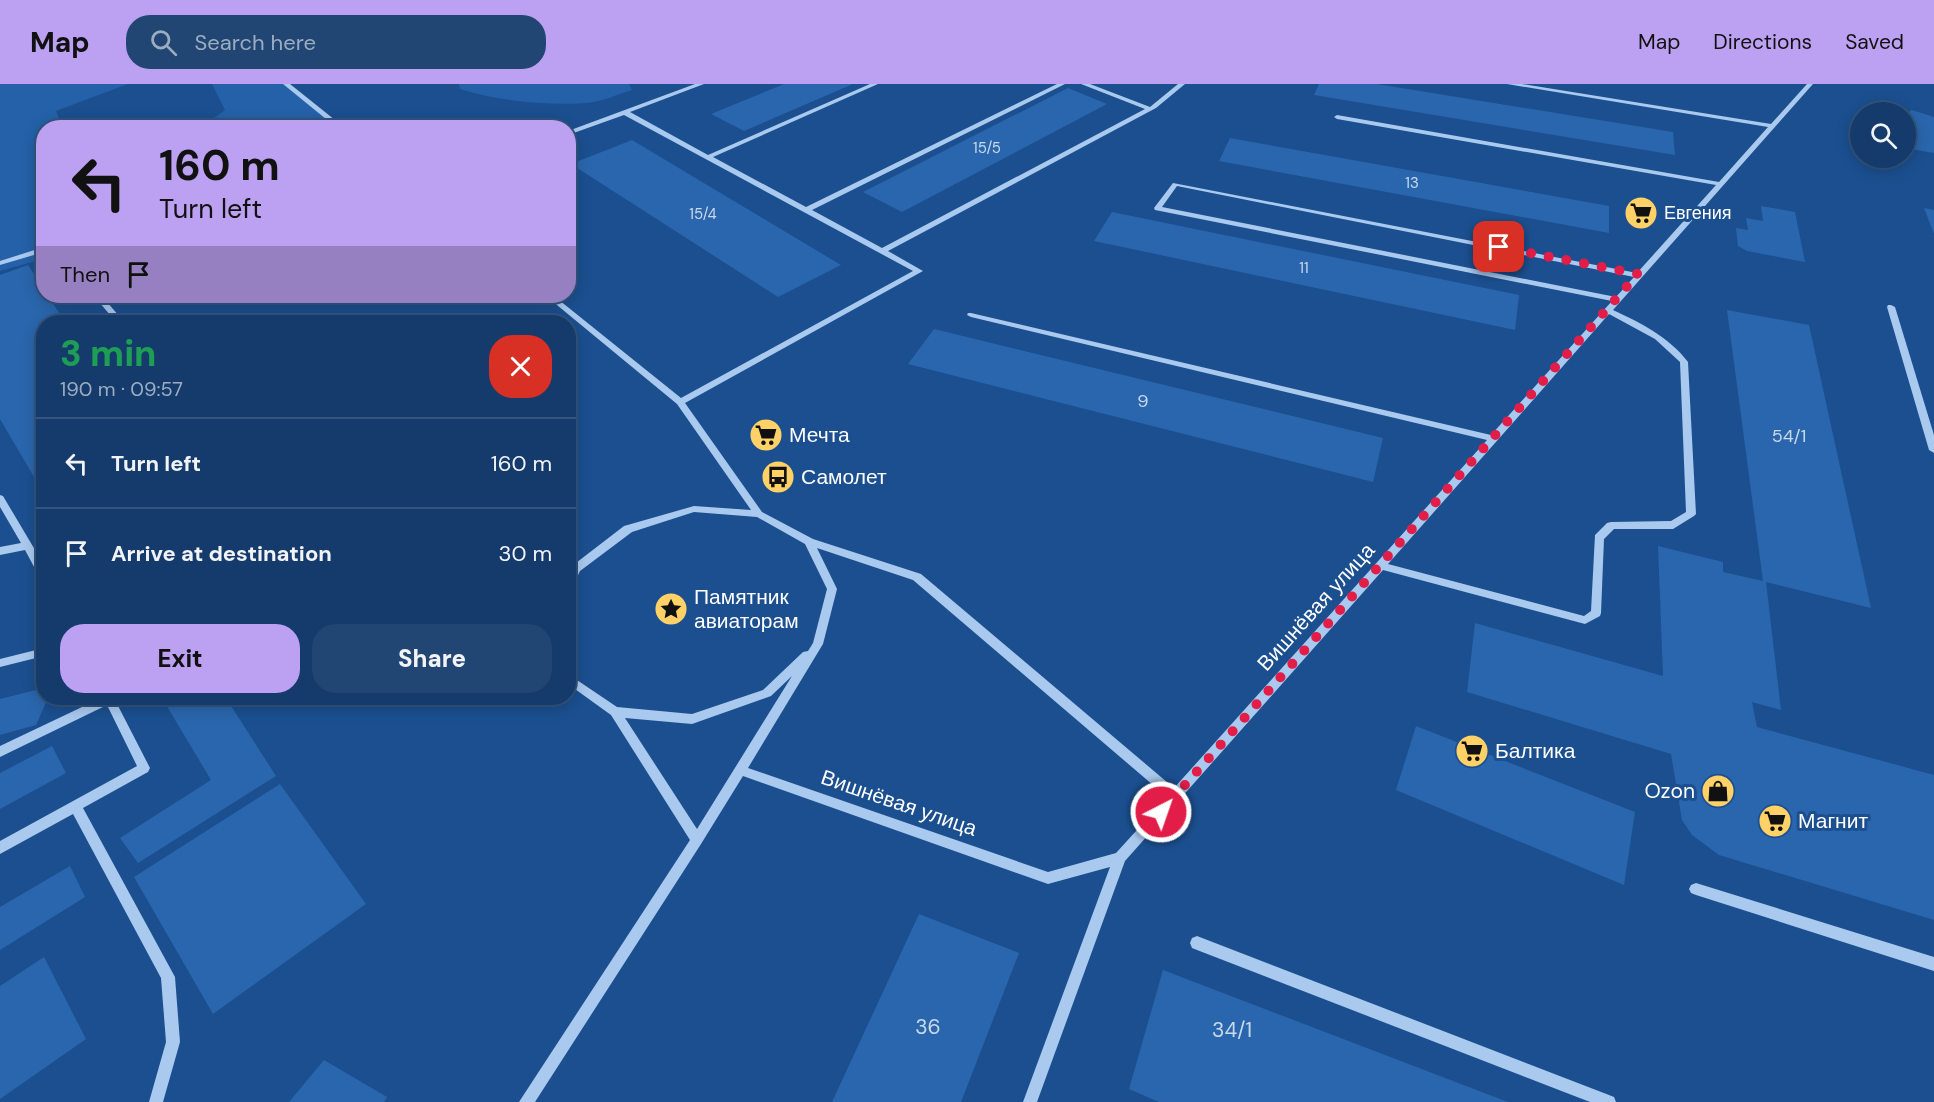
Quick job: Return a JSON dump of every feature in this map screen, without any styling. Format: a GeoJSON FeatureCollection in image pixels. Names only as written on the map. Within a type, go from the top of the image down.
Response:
{"type":"FeatureCollection","features":[{"type":"Feature","properties":{"kind":"street"},"geometry":{"type":"LineString","coordinates":[[286,84],[332,120]]}},
{"type":"Feature","properties":{"kind":"street"},"geometry":{"type":"LineString","coordinates":[[576,130],[701,84]]}},
{"type":"Feature","properties":{"kind":"street"},"geometry":{"type":"LineString","coordinates":[[708,157],[875,84]]}},
{"type":"Feature","properties":{"kind":"street"},"geometry":{"type":"LineString","coordinates":[[806,210],[1062,84]]}},
{"type":"Feature","properties":{"kind":"street"},"geometry":{"type":"LineString","coordinates":[[1084,84],[1150,109]]}},
{"type":"Feature","properties":{"kind":"street"},"geometry":{"type":"LineString","coordinates":[[882,251],[1150,109],[1182,84]]}},
{"type":"Feature","properties":{"kind":"street"},"geometry":{"type":"LineString","coordinates":[[1510,84],[1773,126]]}},
{"type":"Feature","properties":{"kind":"street","name":"Вишнёвая улица"},"geometry":{"type":"LineString","coordinates":[[740,770],[1048,878],[1120,858],[1638,274],[1810,84]]}},
{"type":"Feature","properties":{"kind":"street"},"geometry":{"type":"LineString","coordinates":[[624,112],[919,271],[680,402]]}},
{"type":"Feature","properties":{"kind":"street"},"geometry":{"type":"LineString","coordinates":[[1337,117],[1720,184]]}},
{"type":"Feature","properties":{"kind":"street"},"geometry":{"type":"LineString","coordinates":[[1616,299],[1158,208],[1174,184],[1638,274]]}},
{"type":"Feature","properties":{"kind":"street"},"geometry":{"type":"LineString","coordinates":[[0,263],[36,252]]}},
{"type":"Feature","properties":{"kind":"street"},"geometry":{"type":"LineString","coordinates":[[104,303],[114,315]]}},
{"type":"Feature","properties":{"kind":"street"},"geometry":{"type":"LineString","coordinates":[[559,303],[573,315]]}},
{"type":"Feature","properties":{"kind":"street"},"geometry":{"type":"LineString","coordinates":[[1891,307],[1934,450]]}},
{"type":"Feature","properties":{"kind":"street"},"geometry":{"type":"LineString","coordinates":[[1380,566],[1585,620],[1596,613],[1599,538],[1611,526],[1673,525],[1691,514],[1684,362],[1670,345],[1649,330],[1607,310]]}},
{"type":"Feature","properties":{"kind":"street"},"geometry":{"type":"LineString","coordinates":[[972,315],[1494,439]]}},
{"type":"Feature","properties":{"kind":"street"},"geometry":{"type":"LineString","coordinates":[[576,317],[680,402],[759,514]]}},
{"type":"Feature","properties":{"kind":"street"},"geometry":{"type":"LineString","coordinates":[[0,498],[36,561]]}},
{"type":"Feature","properties":{"kind":"street"},"geometry":{"type":"LineString","coordinates":[[576,569],[628,529],[694,509],[759,514],[809,542],[917,577],[1175,796]]}},
{"type":"Feature","properties":{"kind":"street"},"geometry":{"type":"LineString","coordinates":[[526,1102],[698,840],[818,644],[832,589],[809,542]]}},
{"type":"Feature","properties":{"kind":"street"},"geometry":{"type":"LineString","coordinates":[[0,551],[27,546]]}},
{"type":"Feature","properties":{"kind":"street"},"geometry":{"type":"LineString","coordinates":[[615,712],[692,719],[767,693],[818,644]]}},
{"type":"Feature","properties":{"kind":"street"},"geometry":{"type":"LineString","coordinates":[[0,663],[36,654]]}},
{"type":"Feature","properties":{"kind":"street"},"geometry":{"type":"LineString","coordinates":[[576,684],[615,712],[698,840]]}},
{"type":"Feature","properties":{"kind":"street"},"geometry":{"type":"LineString","coordinates":[[0,752],[95,705]]}},
{"type":"Feature","properties":{"kind":"street"},"geometry":{"type":"LineString","coordinates":[[0,848],[144,768],[112,705]]}},
{"type":"Feature","properties":{"kind":"street"},"geometry":{"type":"LineString","coordinates":[[75,806],[168,977],[173,1042],[156,1102]]}},
{"type":"Feature","properties":{"kind":"street"},"geometry":{"type":"LineString","coordinates":[[1030,1102],[1120,858]]}},
{"type":"Feature","properties":{"kind":"street"},"geometry":{"type":"LineString","coordinates":[[1696,889],[1934,964]]}},
{"type":"Feature","properties":{"kind":"street"},"geometry":{"type":"LineString","coordinates":[[1197,943],[1609,1102]]}},
{"type":"Feature","properties":{"kind":"shaded area"},"geometry":{"type":"Polygon","coordinates":[[[0,84],[128,84],[56,111],[59,120],[36,120],[36,261],[0,271],[0,84]]]}},
{"type":"Feature","properties":{"kind":"shaded area"},"geometry":{"type":"Polygon","coordinates":[[[212,84],[286,84],[332,120],[211,120],[225,110],[212,84]]]}},
{"type":"Feature","properties":{"kind":"shaded area"},"geometry":{"type":"Polygon","coordinates":[[[459,84],[629,84],[632,90],[593,102],[555,104],[491,97],[460,89],[459,84]]]}},
{"type":"Feature","properties":{"kind":"building"},"geometry":{"type":"Polygon","coordinates":[[[784,84],[853,84],[744,131],[711,114],[784,84]]]}},
{"type":"Feature","properties":{"kind":"building"},"geometry":{"type":"Polygon","coordinates":[[[1319,84],[1377,84],[1673,132],[1675,155],[1314,95],[1319,84]]]}},
{"type":"Feature","properties":{"kind":"building"},"geometry":{"type":"Polygon","coordinates":[[[1068,88],[1107,104],[902,212],[863,192],[1068,88]]]}},
{"type":"Feature","properties":{"kind":"building"},"geometry":{"type":"Polygon","coordinates":[[[1916,111],[1934,117],[1934,153],[1916,150],[1916,111]]]}},
{"type":"Feature","properties":{"kind":"building"},"geometry":{"type":"Polygon","coordinates":[[[1230,138],[1609,206],[1609,233],[1219,161],[1230,138]]]}},
{"type":"Feature","properties":{"kind":"building"},"geometry":{"type":"Polygon","coordinates":[[[632,140],[841,265],[778,297],[576,167],[576,162],[632,140]]]}},
{"type":"Feature","properties":{"kind":"building"},"geometry":{"type":"Polygon","coordinates":[[[1761,206],[1795,212],[1805,262],[1747,251],[1738,246],[1736,228],[1748,230],[1746,218],[1763,221],[1761,206]]]}},
{"type":"Feature","properties":{"kind":"building"},"geometry":{"type":"Polygon","coordinates":[[[1924,208],[1934,210],[1934,234],[1924,208]]]}},
{"type":"Feature","properties":{"kind":"building"},"geometry":{"type":"Polygon","coordinates":[[[1112,212],[1519,295],[1515,330],[1094,241],[1112,212]]]}},
{"type":"Feature","properties":{"kind":"building"},"geometry":{"type":"Polygon","coordinates":[[[28,265],[36,277],[36,303],[53,303],[60,315],[36,315],[36,480],[0,419],[0,275],[28,265]]]}},
{"type":"Feature","properties":{"kind":"building"},"geometry":{"type":"Polygon","coordinates":[[[1727,310],[1809,325],[1871,608],[1766,582],[1781,710],[1752,702],[1757,727],[1934,775],[1934,920],[1719,855],[1692,835],[1682,820],[1671,754],[1467,692],[1475,623],[1663,676],[1658,546],[1723,562],[1723,572],[1763,581],[1727,310]]]}},
{"type":"Feature","properties":{"kind":"building"},"geometry":{"type":"Polygon","coordinates":[[[934,329],[1383,438],[1373,482],[908,364],[934,329]]]}},
{"type":"Feature","properties":{"kind":"building"},"geometry":{"type":"Polygon","coordinates":[[[36,690],[36,705],[45,705],[36,725],[0,735],[0,699],[36,690]]]}},
{"type":"Feature","properties":{"kind":"building"},"geometry":{"type":"Polygon","coordinates":[[[166,705],[230,705],[276,776],[138,863],[120,838],[211,780],[166,705]]]}},
{"type":"Feature","properties":{"kind":"building"},"geometry":{"type":"Polygon","coordinates":[[[1416,726],[1635,812],[1624,885],[1396,790],[1416,726]]]}},
{"type":"Feature","properties":{"kind":"building"},"geometry":{"type":"Polygon","coordinates":[[[52,746],[66,773],[0,809],[0,773],[52,746]]]}},
{"type":"Feature","properties":{"kind":"building"},"geometry":{"type":"Polygon","coordinates":[[[280,784],[366,904],[213,1014],[134,877],[280,784]]]}},
{"type":"Feature","properties":{"kind":"building"},"geometry":{"type":"Polygon","coordinates":[[[70,866],[85,897],[0,950],[0,907],[70,866]]]}},
{"type":"Feature","properties":{"kind":"building"},"geometry":{"type":"Polygon","coordinates":[[[919,914],[1019,953],[961,1102],[832,1102],[919,914]]]}},
{"type":"Feature","properties":{"kind":"building"},"geometry":{"type":"Polygon","coordinates":[[[44,957],[86,1039],[0,1099],[0,986],[44,957]]]}},
{"type":"Feature","properties":{"kind":"building"},"geometry":{"type":"Polygon","coordinates":[[[1163,970],[1508,1102],[1159,1102],[1129,1089],[1163,970]]]}},
{"type":"Feature","properties":{"kind":"building"},"geometry":{"type":"Polygon","coordinates":[[[324,1060],[387,1097],[384,1102],[289,1102],[324,1060]]]}},
{"type":"Feature","properties":{"kind":"place","name":"Евгения"},"geometry":{"type":"Point","coordinates":[1641,213]}},
{"type":"Feature","properties":{"kind":"place","name":"Мечта"},"geometry":{"type":"Point","coordinates":[766,435]}},
{"type":"Feature","properties":{"kind":"place","name":"Самолет"},"geometry":{"type":"Point","coordinates":[778,477]}},
{"type":"Feature","properties":{"kind":"place","name":"Памятник авиаторам"},"geometry":{"type":"Point","coordinates":[671,609]}},
{"type":"Feature","properties":{"kind":"place","name":"Балтика"},"geometry":{"type":"Point","coordinates":[1472,751]}},
{"type":"Feature","properties":{"kind":"place","name":"Ozon"},"geometry":{"type":"Point","coordinates":[1718,791]}},
{"type":"Feature","properties":{"kind":"place","name":"Магнит"},"geometry":{"type":"Point","coordinates":[1775,821]}},
{"type":"Feature","properties":{"kind":"route"},"geometry":{"type":"LineString","coordinates":[[1161,812],[1638,274],[1499,247]]}}]}
